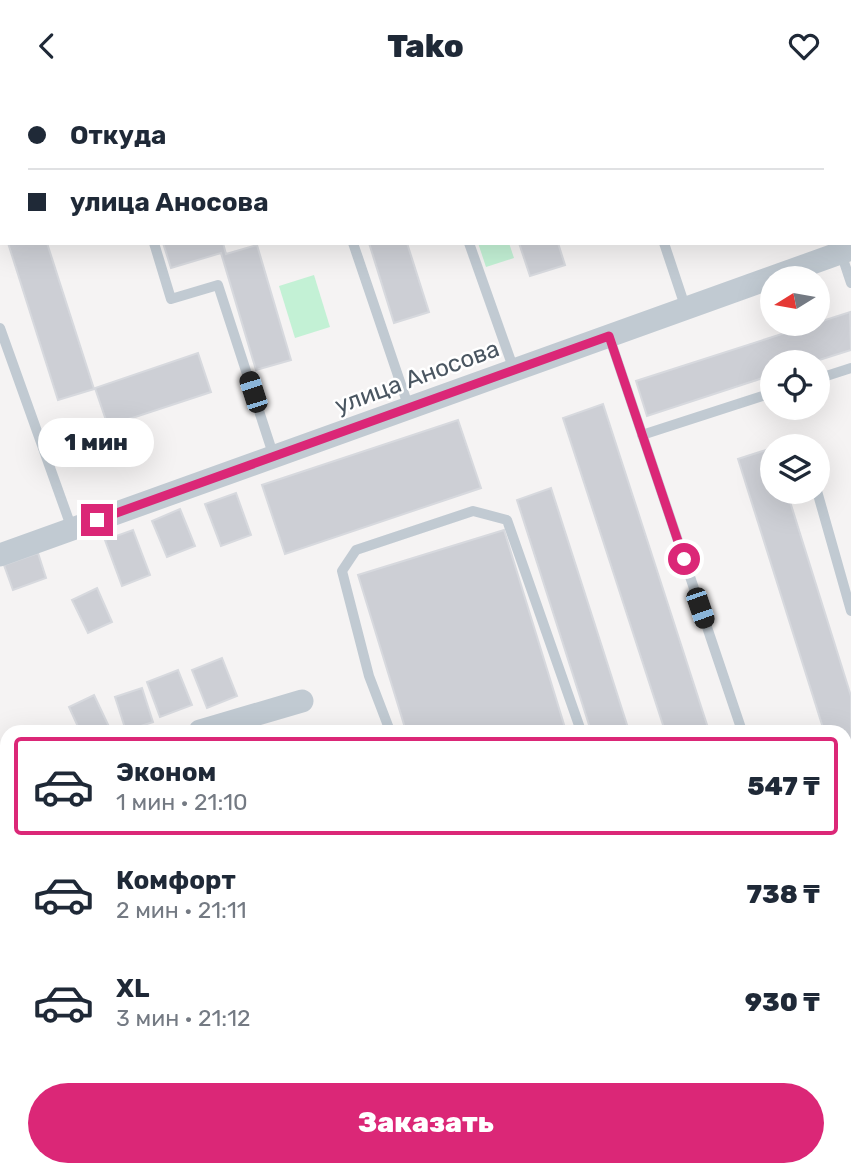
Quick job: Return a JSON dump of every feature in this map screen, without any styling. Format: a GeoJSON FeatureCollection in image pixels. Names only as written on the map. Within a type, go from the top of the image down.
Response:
{"type":"FeatureCollection","features":[{"type":"Feature","properties":{"kind":"street","name":"улица Аносова"},"geometry":{"type":"LineString","coordinates":[[0,555],[686,309],[834,253]]}},
{"type":"Feature","properties":{"kind":"street"},"geometry":{"type":"LineString","coordinates":[[220,725],[302,701]]}},
{"type":"Feature","properties":{"kind":"lane"},"geometry":{"type":"LineString","coordinates":[[155,245],[171,299],[218,285],[274,457]]}},
{"type":"Feature","properties":{"kind":"lane"},"geometry":{"type":"LineString","coordinates":[[354,245],[410,408]]}},
{"type":"Feature","properties":{"kind":"lane"},"geometry":{"type":"LineString","coordinates":[[470,245],[514,370]]}},
{"type":"Feature","properties":{"kind":"lane"},"geometry":{"type":"LineString","coordinates":[[665,245],[686,309]]}},
{"type":"Feature","properties":{"kind":"lane"},"geometry":{"type":"LineString","coordinates":[[834,253],[851,283]]}},
{"type":"Feature","properties":{"kind":"lane"},"geometry":{"type":"LineString","coordinates":[[0,328],[72,529]]}},
{"type":"Feature","properties":{"kind":"lane"},"geometry":{"type":"LineString","coordinates":[[609,336],[740,725]]}},
{"type":"Feature","properties":{"kind":"lane"},"geometry":{"type":"LineString","coordinates":[[830,375],[851,368]]}},
{"type":"Feature","properties":{"kind":"lane"},"geometry":{"type":"LineString","coordinates":[[642,435],[760,397]]}},
{"type":"Feature","properties":{"kind":"lane"},"geometry":{"type":"LineString","coordinates":[[821,504],[851,611]]}},
{"type":"Feature","properties":{"kind":"lane"},"geometry":{"type":"LineString","coordinates":[[388,725],[369,675],[342,571],[356,550],[473,511],[507,520],[579,725]]}},
{"type":"Feature","properties":{"kind":"green space"},"geometry":{"type":"Polygon","coordinates":[[[479,245],[510,245],[514,258],[486,267],[479,245]]]}},
{"type":"Feature","properties":{"kind":"green space"},"geometry":{"type":"Polygon","coordinates":[[[314,275],[330,327],[295,338],[279,286],[314,275]]]}},
{"type":"Feature","properties":{"kind":"building"},"geometry":{"type":"Polygon","coordinates":[[[9,245],[48,245],[94,389],[58,400],[9,245]]]}},
{"type":"Feature","properties":{"kind":"building"},"geometry":{"type":"Polygon","coordinates":[[[164,245],[224,245],[226,254],[257,245],[291,360],[256,370],[221,253],[171,268],[164,245]]]}},
{"type":"Feature","properties":{"kind":"building"},"geometry":{"type":"Polygon","coordinates":[[[370,245],[408,245],[429,312],[394,323],[370,245]]]}},
{"type":"Feature","properties":{"kind":"building"},"geometry":{"type":"Polygon","coordinates":[[[520,245],[559,245],[565,265],[530,276],[520,245]]]}},
{"type":"Feature","properties":{"kind":"building"},"geometry":{"type":"Polygon","coordinates":[[[850,312],[851,350],[830,357],[830,350],[760,350],[760,379],[647,416],[636,381],[776,336],[830,336],[830,318],[850,312]]]}},
{"type":"Feature","properties":{"kind":"building"},"geometry":{"type":"Polygon","coordinates":[[[198,353],[211,392],[108,426],[95,388],[198,353]]]}},
{"type":"Feature","properties":{"kind":"building"},"geometry":{"type":"Polygon","coordinates":[[[603,404],[707,725],[663,725],[563,418],[603,404]]]}},
{"type":"Feature","properties":{"kind":"building"},"geometry":{"type":"Polygon","coordinates":[[[458,420],[481,488],[285,554],[262,485],[458,420]]]}},
{"type":"Feature","properties":{"kind":"building"},"geometry":{"type":"Polygon","coordinates":[[[760,452],[760,504],[791,504],[851,696],[851,725],[822,725],[738,459],[760,452]]]}},
{"type":"Feature","properties":{"kind":"building"},"geometry":{"type":"Polygon","coordinates":[[[551,488],[627,725],[589,725],[517,500],[551,488]]]}},
{"type":"Feature","properties":{"kind":"building"},"geometry":{"type":"Polygon","coordinates":[[[236,493],[251,535],[221,546],[205,504],[236,493]]]}},
{"type":"Feature","properties":{"kind":"building"},"geometry":{"type":"Polygon","coordinates":[[[180,509],[195,546],[167,557],[152,521],[180,509]]]}},
{"type":"Feature","properties":{"kind":"building"},"geometry":{"type":"Polygon","coordinates":[[[133,530],[150,575],[122,586],[105,540],[133,530]]]}},
{"type":"Feature","properties":{"kind":"building"},"geometry":{"type":"Polygon","coordinates":[[[504,530],[564,725],[404,725],[358,575],[504,530]]]}},
{"type":"Feature","properties":{"kind":"building"},"geometry":{"type":"Polygon","coordinates":[[[38,553],[46,578],[13,590],[4,565],[38,553]]]}},
{"type":"Feature","properties":{"kind":"building"},"geometry":{"type":"Polygon","coordinates":[[[97,588],[112,622],[88,633],[72,600],[97,588]]]}},
{"type":"Feature","properties":{"kind":"building"},"geometry":{"type":"Polygon","coordinates":[[[222,658],[237,696],[207,708],[192,670],[222,658]]]}},
{"type":"Feature","properties":{"kind":"building"},"geometry":{"type":"Polygon","coordinates":[[[178,670],[192,705],[160,717],[147,682],[178,670]]]}},
{"type":"Feature","properties":{"kind":"building"},"geometry":{"type":"Polygon","coordinates":[[[142,688],[153,722],[124,725],[115,697],[142,688]]]}},
{"type":"Feature","properties":{"kind":"building"},"geometry":{"type":"Polygon","coordinates":[[[94,695],[108,725],[77,725],[69,707],[94,695]]]}},
{"type":"Feature","properties":{"kind":"route"},"geometry":{"type":"LineString","coordinates":[[97,520],[609,336],[684,559]]}}]}
